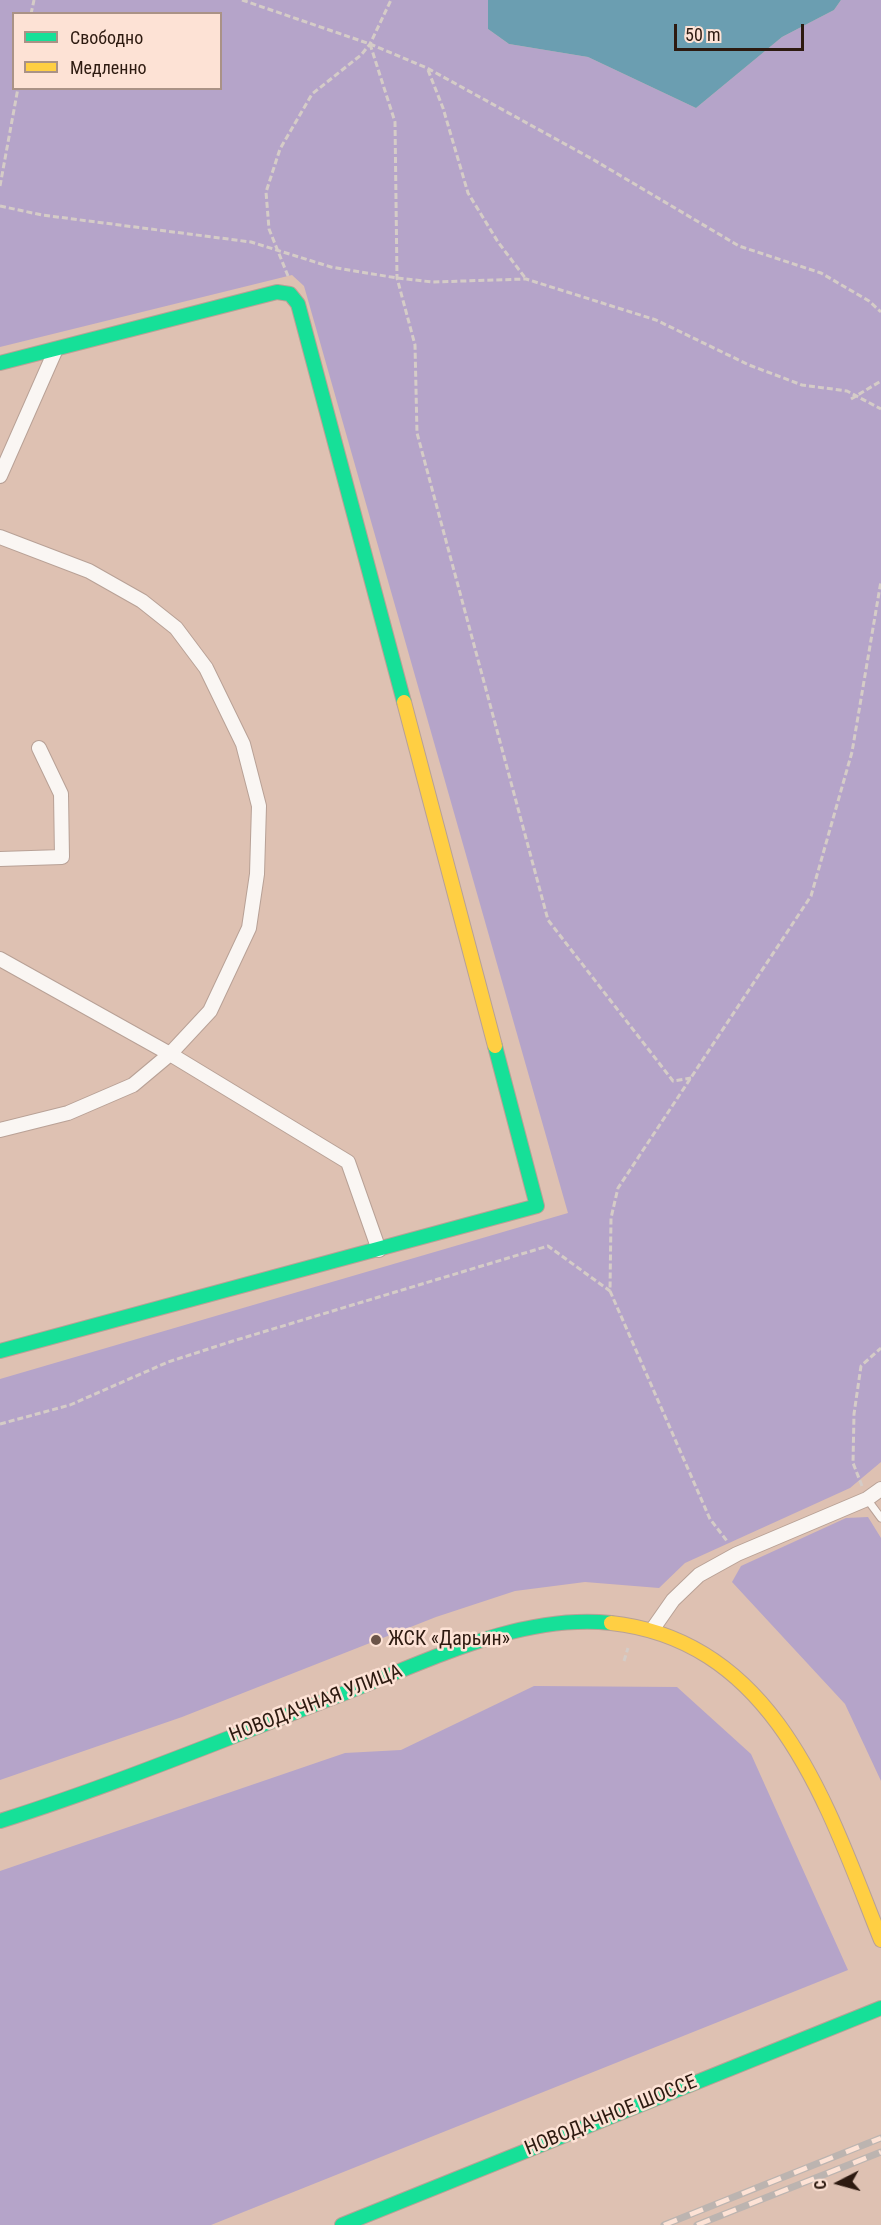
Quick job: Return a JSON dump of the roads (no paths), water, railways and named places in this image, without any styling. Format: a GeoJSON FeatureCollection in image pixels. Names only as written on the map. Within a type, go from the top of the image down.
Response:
{"type":"FeatureCollection","features":[{"type":"Feature","properties":{"kind":"street"},"geometry":{"type":"LineString","coordinates":[[0,363],[277,292],[290,294],[298,304],[537,1206],[0,1351]]}},
{"type":"Feature","properties":{"kind":"street"},"geometry":{"type":"LineString","coordinates":[[0,476],[56,349]]}},
{"type":"Feature","properties":{"kind":"street"},"geometry":{"type":"LineString","coordinates":[[0,537],[89,571],[142,601],[176,628],[206,668],[243,744],[259,806],[257,873],[249,928],[210,1011],[170,1054],[133,1085],[68,1113],[0,1130]]}},
{"type":"Feature","properties":{"kind":"street"},"geometry":{"type":"LineString","coordinates":[[0,859],[62,857],[61,794],[39,748]]}},
{"type":"Feature","properties":{"kind":"street"},"geometry":{"type":"LineString","coordinates":[[0,959],[170,1054],[348,1162],[379,1250]]}},
{"type":"Feature","properties":{"kind":"street"},"geometry":{"type":"LineString","coordinates":[[652,1630],[673,1600],[699,1575],[737,1554],[867,1499],[881,1489]]}},
{"type":"Feature","properties":{"kind":"street","name":"НОВОДАЧНАЯ УЛИЦА"},"geometry":{"type":"LineString","coordinates":[[0,1821],[72,1798],[466,1647],[566,1623],[607,1622],[652,1630],[687,1643],[726,1666],[762,1699],[795,1742],[819,1791],[881,1940]]}},
{"type":"Feature","properties":{"kind":"street","name":"НОВОДАЧНОЕ ШОССЕ"},"geometry":{"type":"LineString","coordinates":[[342,2225],[881,2008]]}},
{"type":"Feature","properties":{"kind":"lane"},"geometry":{"type":"LineString","coordinates":[[867,1499],[881,1518]]}},
{"type":"Feature","properties":{"kind":"water"},"geometry":{"type":"Polygon","coordinates":[[[488,0],[841,0],[834,10],[782,37],[696,108],[588,57],[509,44],[488,29],[488,0]]]}},
{"type":"Feature","properties":{"kind":"railway"},"geometry":{"type":"LineString","coordinates":[[664,2225],[881,2138]]}},
{"type":"Feature","properties":{"kind":"railway"},"geometry":{"type":"LineString","coordinates":[[697,2225],[881,2152]]}},
{"type":"Feature","properties":{"kind":"place","name":"ЖСК «Дарьин»"},"geometry":{"type":"Point","coordinates":[376,1640]}}]}
